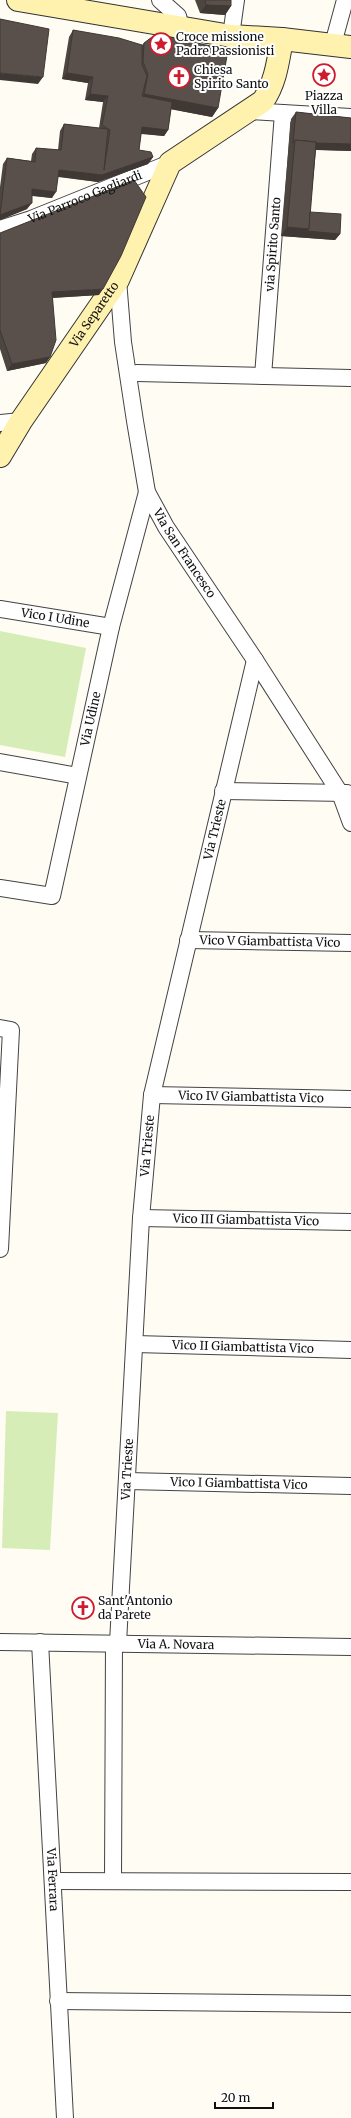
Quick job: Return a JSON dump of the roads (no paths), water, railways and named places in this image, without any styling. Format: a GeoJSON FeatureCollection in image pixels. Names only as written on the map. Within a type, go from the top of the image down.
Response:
{"type":"FeatureCollection","features":[{"type":"Feature","properties":{"kind":"street"},"geometry":{"type":"LineString","coordinates":[[18,0],[231,36],[342,45],[345,0]]}},
{"type":"Feature","properties":{"kind":"street"},"geometry":{"type":"LineString","coordinates":[[160,0],[178,16],[181,28]]}},
{"type":"Feature","properties":{"kind":"street"},"geometry":{"type":"LineString","coordinates":[[231,36],[236,0]]}},
{"type":"Feature","properties":{"kind":"street"},"geometry":{"type":"LineString","coordinates":[[170,163],[263,101],[269,92],[275,75],[282,39]]}},
{"type":"Feature","properties":{"kind":"street"},"geometry":{"type":"LineString","coordinates":[[249,111],[351,117]]}},
{"type":"Feature","properties":{"kind":"street","name":"via Spirito Santo"},"geometry":{"type":"LineString","coordinates":[[263,376],[283,113]]}},
{"type":"Feature","properties":{"kind":"street","name":"Via Parroco Gagliardi"},"geometry":{"type":"LineString","coordinates":[[0,229],[31,219],[170,163]]}},
{"type":"Feature","properties":{"kind":"street","name":"Via Separetto"},"geometry":{"type":"LineString","coordinates":[[0,456],[21,421],[118,280],[170,163]]}},
{"type":"Feature","properties":{"kind":"street","name":"Via San Francesco"},"geometry":{"type":"LineString","coordinates":[[118,280],[127,366],[148,492],[166,526],[346,793],[351,823]]}},
{"type":"Feature","properties":{"kind":"street"},"geometry":{"type":"LineString","coordinates":[[137,373],[351,378]]}},
{"type":"Feature","properties":{"kind":"street"},"geometry":{"type":"LineString","coordinates":[[0,424],[21,421]]}},
{"type":"Feature","properties":{"kind":"street","name":"Via Udine"},"geometry":{"type":"LineString","coordinates":[[0,888],[52,896],[111,627],[148,492]]}},
{"type":"Feature","properties":{"kind":"street","name":"Vico I Udine"},"geometry":{"type":"LineString","coordinates":[[0,609],[111,627]]}},
{"type":"Feature","properties":{"kind":"street","name":"Via Trieste"},"geometry":{"type":"LineString","coordinates":[[113,1881],[116,1643],[127,1481],[141,1218],[152,1095],[255,660]]}},
{"type":"Feature","properties":{"kind":"street"},"geometry":{"type":"LineString","coordinates":[[0,762],[78,776]]}},
{"type":"Feature","properties":{"kind":"street"},"geometry":{"type":"LineString","coordinates":[[223,792],[346,793]]}},
{"type":"Feature","properties":{"kind":"street","name":"Vico V Giambattista Vico"},"geometry":{"type":"LineString","coordinates":[[188,940],[351,943]]}},
{"type":"Feature","properties":{"kind":"street"},"geometry":{"type":"LineString","coordinates":[[0,1028],[11,1030],[0,1249]]}},
{"type":"Feature","properties":{"kind":"street","name":"Vico IV Giambattista Vico"},"geometry":{"type":"LineString","coordinates":[[152,1095],[351,1099]]}},
{"type":"Feature","properties":{"kind":"street","name":"Vico III Giambattista Vico"},"geometry":{"type":"LineString","coordinates":[[141,1218],[351,1222]]}},
{"type":"Feature","properties":{"kind":"street","name":"Vico II Giambattista Vico"},"geometry":{"type":"LineString","coordinates":[[135,1344],[351,1350]]}},
{"type":"Feature","properties":{"kind":"street","name":"Vico I Giambattista Vico"},"geometry":{"type":"LineString","coordinates":[[127,1481],[351,1486]]}},
{"type":"Feature","properties":{"kind":"street","name":"Via A. Novara"},"geometry":{"type":"LineString","coordinates":[[0,1642],[351,1646]]}},
{"type":"Feature","properties":{"kind":"street","name":"Via Ferrara"},"geometry":{"type":"LineString","coordinates":[[40,1642],[54,1881],[58,2001],[65,2118]]}},
{"type":"Feature","properties":{"kind":"street"},"geometry":{"type":"LineString","coordinates":[[54,1881],[351,1882]]}},
{"type":"Feature","properties":{"kind":"street"},"geometry":{"type":"LineString","coordinates":[[58,2001],[351,2004]]}},
{"type":"Feature","properties":{"kind":"place","name":"Croce missione Padre Passionisti"},"geometry":{"type":"Point","coordinates":[161,44]}},
{"type":"Feature","properties":{"kind":"place","name":"Piazza Villa"},"geometry":{"type":"Point","coordinates":[324,75]}},
{"type":"Feature","properties":{"kind":"place","name":"Chiesa Spirito Santo"},"geometry":{"type":"Point","coordinates":[179,77]}},
{"type":"Feature","properties":{"kind":"place","name":"Sant'Antonio da Parete"},"geometry":{"type":"Point","coordinates":[83,1608]}}]}
